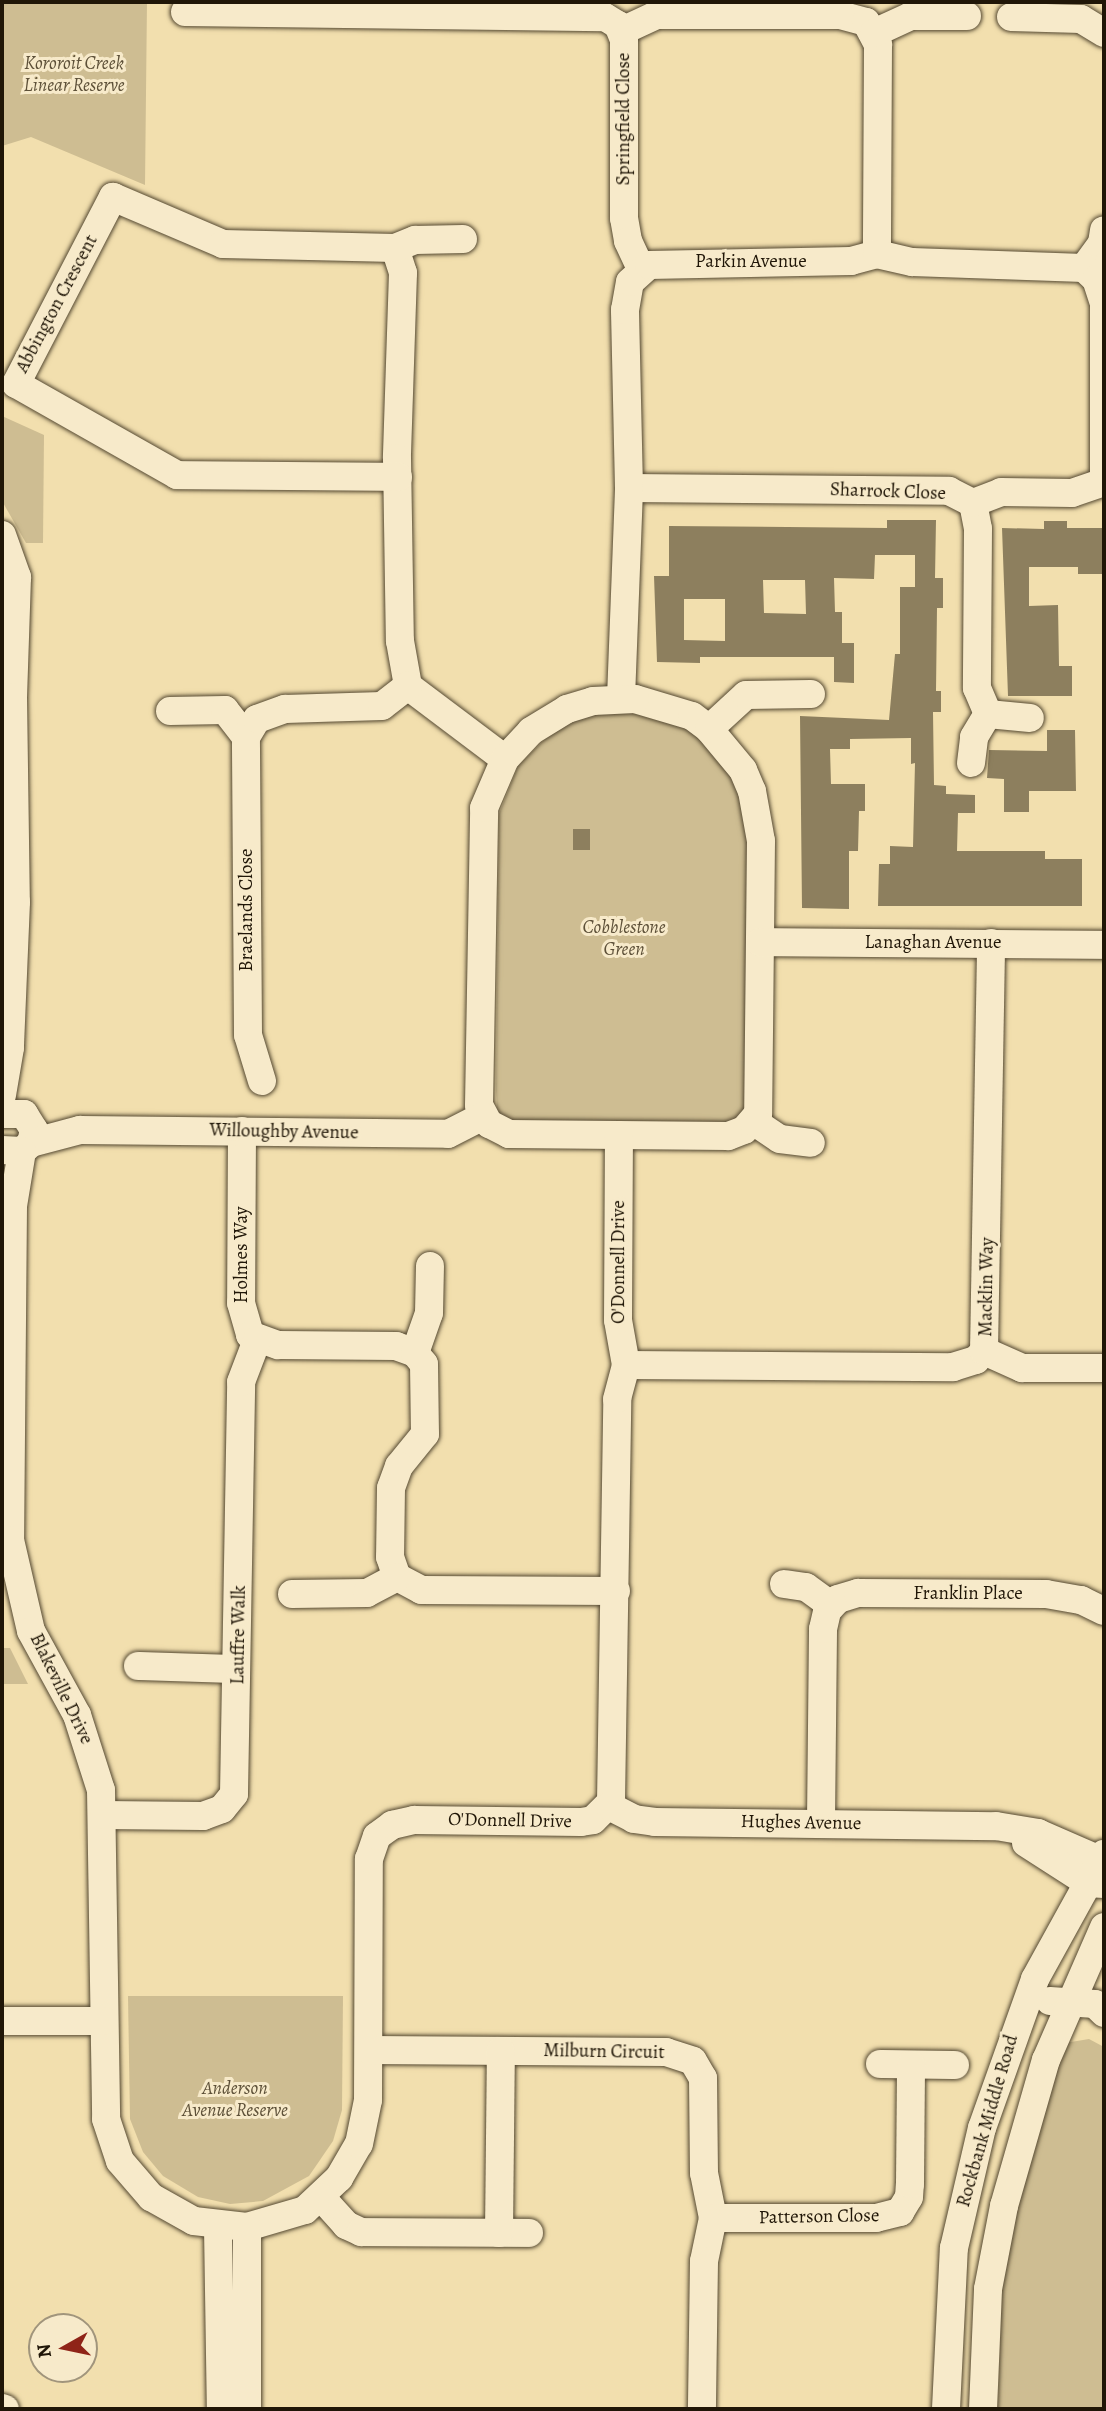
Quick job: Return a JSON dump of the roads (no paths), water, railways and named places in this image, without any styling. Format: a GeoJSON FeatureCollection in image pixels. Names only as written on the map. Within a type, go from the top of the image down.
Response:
{"type":"FeatureCollection","features":[{"type":"Feature","properties":{"kind":"street","name":"Springfield Close"},"geometry":{"type":"LineString","coordinates":[[185,12],[585,13],[605,17],[622,31],[624,218],[628,241],[641,269]]}},
{"type":"Feature","properties":{"kind":"street"},"geometry":{"type":"LineString","coordinates":[[622,31],[656,15],[855,16],[874,33],[878,58],[877,254]]}},
{"type":"Feature","properties":{"kind":"street"},"geometry":{"type":"LineString","coordinates":[[874,33],[912,16],[967,16]]}},
{"type":"Feature","properties":{"kind":"street"},"geometry":{"type":"LineString","coordinates":[[1011,17],[1081,19],[1104,33]]}},
{"type":"Feature","properties":{"kind":"street","name":"Abbington Crescent"},"geometry":{"type":"LineString","coordinates":[[398,477],[177,475],[16,384],[113,197],[223,244],[394,247],[415,240],[463,239]]}},
{"type":"Feature","properties":{"kind":"street"},"geometry":{"type":"LineString","coordinates":[[1104,230],[1102,243],[1084,268],[1096,279],[1104,303],[1104,472]]}},
{"type":"Feature","properties":{"kind":"street"},"geometry":{"type":"LineString","coordinates":[[394,247],[403,273],[398,477],[400,641],[408,686],[505,759]]}},
{"type":"Feature","properties":{"kind":"street","name":"Parkin Avenue"},"geometry":{"type":"LineString","coordinates":[[641,269],[661,262],[851,261],[877,254],[912,262],[1084,268]]}},
{"type":"Feature","properties":{"kind":"street"},"geometry":{"type":"LineString","coordinates":[[621,698],[629,488],[625,310],[628,286],[641,269]]}},
{"type":"Feature","properties":{"kind":"street"},"geometry":{"type":"LineString","coordinates":[[972,503],[1001,492],[1072,493],[1104,482]]}},
{"type":"Feature","properties":{"kind":"street","name":"Sharrock Close"},"geometry":{"type":"LineString","coordinates":[[629,488],[949,491],[972,503],[978,529],[976,688],[988,714]]}},
{"type":"Feature","properties":{"kind":"street","name":"Blakeville Drive"},"geometry":{"type":"LineString","coordinates":[[2,535],[17,577],[9,901],[10,1048],[14,1129],[10,1515],[15,1574],[31,1631],[88,1740],[104,1815],[106,2119],[120,2161],[151,2197],[173,2211],[232,2227]]}},
{"type":"Feature","properties":{"kind":"street"},"geometry":{"type":"LineString","coordinates":[[170,712],[225,710],[246,737],[257,719],[285,709],[382,706],[408,686]]}},
{"type":"Feature","properties":{"kind":"street"},"geometry":{"type":"LineString","coordinates":[[709,729],[730,705],[746,695],[811,694]]}},
{"type":"Feature","properties":{"kind":"street"},"geometry":{"type":"LineString","coordinates":[[621,698],[671,708],[709,729],[743,770],[759,816],[760,1106],[753,1122],[728,1136],[509,1134],[489,1124],[483,1116],[479,1091],[481,841],[484,808],[505,759],[548,718],[593,701],[621,698]]}},
{"type":"Feature","properties":{"kind":"street"},"geometry":{"type":"LineString","coordinates":[[971,763],[974,737],[988,714],[1030,718]]}},
{"type":"Feature","properties":{"kind":"street","name":"Braelands Close"},"geometry":{"type":"LineString","coordinates":[[246,737],[248,1035],[262,1081]]}},
{"type":"Feature","properties":{"kind":"street","name":"Lanaghan Avenue"},"geometry":{"type":"LineString","coordinates":[[761,942],[1104,945]]}},
{"type":"Feature","properties":{"kind":"street","name":"Macklin Way"},"geometry":{"type":"LineString","coordinates":[[626,1365],[953,1367],[975,1360],[984,1351],[991,943]]}},
{"type":"Feature","properties":{"kind":"street","name":"Willoughby Avenue"},"geometry":{"type":"LineString","coordinates":[[14,1129],[448,1133],[483,1116]]}},
{"type":"Feature","properties":{"kind":"street"},"geometry":{"type":"LineString","coordinates":[[753,1122],[780,1139],[811,1143]]}},
{"type":"Feature","properties":{"kind":"street","name":"Holmes Way"},"geometry":{"type":"LineString","coordinates":[[242,1131],[241,1303],[245,1327],[257,1340]]}},
{"type":"Feature","properties":{"kind":"street","name":"O'Donnell Drive"},"geometry":{"type":"LineString","coordinates":[[232,2227],[281,2221],[321,2197],[350,2162],[359,2144],[368,2100],[369,1859],[383,1829],[414,1820],[581,1822],[593,1820],[609,1806],[614,1784],[617,1399],[626,1365],[618,1320],[619,1135]]}},
{"type":"Feature","properties":{"kind":"street"},"geometry":{"type":"LineString","coordinates":[[415,1353],[429,1313],[430,1266]]}},
{"type":"Feature","properties":{"kind":"street"},"geometry":{"type":"LineString","coordinates":[[257,1340],[278,1345],[396,1346],[415,1353],[426,1373],[426,1422],[422,1442],[399,1466],[391,1488],[390,1558],[397,1577],[421,1590],[616,1591]]}},
{"type":"Feature","properties":{"kind":"street","name":"Lauffre Walk"},"geometry":{"type":"LineString","coordinates":[[104,1815],[203,1816],[229,1802],[238,1772],[235,1669],[240,1632],[241,1382],[257,1340]]}},
{"type":"Feature","properties":{"kind":"street"},"geometry":{"type":"LineString","coordinates":[[984,1351],[1022,1368],[1104,1368]]}},
{"type":"Feature","properties":{"kind":"street"},"geometry":{"type":"LineString","coordinates":[[292,1594],[368,1593],[397,1577]]}},
{"type":"Feature","properties":{"kind":"street"},"geometry":{"type":"LineString","coordinates":[[784,1584],[807,1587],[831,1605],[823,1629],[821,1822]]}},
{"type":"Feature","properties":{"kind":"street","name":"Franklin Place"},"geometry":{"type":"LineString","coordinates":[[831,1605],[858,1593],[1046,1594],[1081,1600],[1104,1611]]}},
{"type":"Feature","properties":{"kind":"street"},"geometry":{"type":"LineString","coordinates":[[138,1666],[235,1669]]}},
{"type":"Feature","properties":{"kind":"street","name":"Hughes Avenue"},"geometry":{"type":"LineString","coordinates":[[609,1806],[642,1821],[996,1826],[1038,1833],[1100,1869]]}},
{"type":"Feature","properties":{"kind":"street","name":"Rockbank Middle Road"},"geometry":{"type":"LineString","coordinates":[[946,2409],[948,2305],[959,2222],[982,2128],[1018,2020],[1035,1979],[1100,1869]]}},
{"type":"Feature","properties":{"kind":"street","name":"Rockbank Middle Road"},"geometry":{"type":"LineString","coordinates":[[983,2409],[988,2289],[1004,2206],[1068,2001],[1104,1927]]}},
{"type":"Feature","properties":{"kind":"street"},"geometry":{"type":"LineString","coordinates":[[1018,2020],[1042,2002],[1095,2004],[1104,2013]]}},
{"type":"Feature","properties":{"kind":"street"},"geometry":{"type":"LineString","coordinates":[[2,2021],[104,2021]]}},
{"type":"Feature","properties":{"kind":"street"},"geometry":{"type":"LineString","coordinates":[[1058,2029],[1104,2022]]}},
{"type":"Feature","properties":{"kind":"street","name":"Milburn Circuit"},"geometry":{"type":"LineString","coordinates":[[369,2050],[666,2052],[693,2061],[704,2078],[704,2173],[713,2218],[704,2261],[702,2409]]}},
{"type":"Feature","properties":{"kind":"street"},"geometry":{"type":"LineString","coordinates":[[499,2233],[501,2051]]}},
{"type":"Feature","properties":{"kind":"street"},"geometry":{"type":"LineString","coordinates":[[880,2064],[955,2065]]}},
{"type":"Feature","properties":{"kind":"street","name":"Patterson Close"},"geometry":{"type":"LineString","coordinates":[[713,2218],[876,2218],[900,2212],[909,2197],[911,2184],[911,2065]]}},
{"type":"Feature","properties":{"kind":"street"},"geometry":{"type":"LineString","coordinates":[[321,2197],[346,2225],[361,2232],[529,2233]]}},
{"type":"Feature","properties":{"kind":"street"},"geometry":{"type":"LineString","coordinates":[[221,2409],[232,2227]]}},
{"type":"Feature","properties":{"kind":"street"},"geometry":{"type":"LineString","coordinates":[[232,2227],[247,2409]]}},
{"type":"Feature","properties":{"kind":"park label","name":"Kororoit Creek Linear Reserve"},"geometry":{"type":"Point","coordinates":[74,75]}},
{"type":"Feature","properties":{"kind":"park label","name":"Cobblestone Green"},"geometry":{"type":"Point","coordinates":[624,939]}},
{"type":"Feature","properties":{"kind":"park label","name":"Anderson Avenue Reserve"},"geometry":{"type":"Point","coordinates":[235,2100]}}]}
